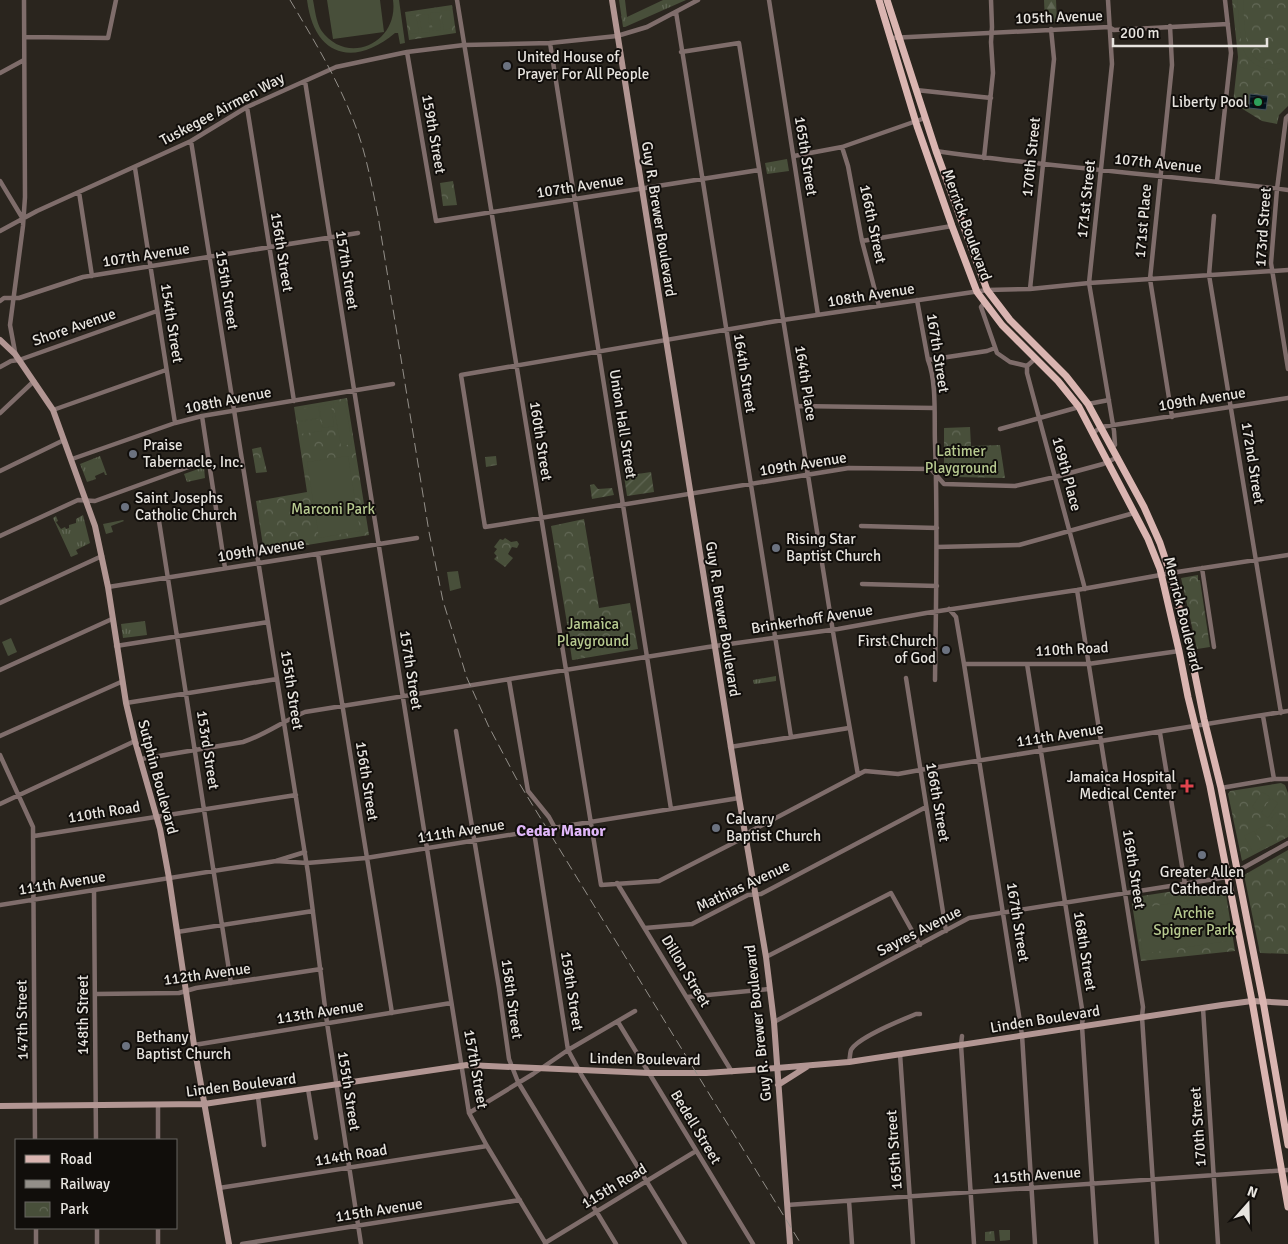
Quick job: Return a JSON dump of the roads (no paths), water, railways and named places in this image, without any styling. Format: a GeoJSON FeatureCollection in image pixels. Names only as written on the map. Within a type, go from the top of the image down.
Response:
{"type":"FeatureCollection","features":[{"type":"Feature","properties":{"kind":"main road","name":"Guy R. Brewer Boulevard"},"geometry":{"type":"LineString","coordinates":[[612,0],[738,798],[766,957],[774,1022],[790,1244]]}},
{"type":"Feature","properties":{"kind":"main road","name":"Merrick Boulevard"},"geometry":{"type":"LineString","coordinates":[[878,0],[916,90],[936,151],[987,290],[1010,320],[1066,376],[1088,404],[1118,457],[1160,543],[1189,645],[1205,725],[1221,788],[1236,872],[1263,1001],[1288,1145]]}},
{"type":"Feature","properties":{"kind":"main road","name":"Merrick Boulevard"},"geometry":{"type":"LineString","coordinates":[[887,0],[894,37],[915,121],[977,292],[1002,325],[1058,381],[1079,408],[1148,538],[1162,575],[1195,727],[1210,786],[1285,1170],[1288,1207]]}},
{"type":"Feature","properties":{"kind":"main road","name":"Sutphin Boulevard"},"geometry":{"type":"LineString","coordinates":[[0,340],[17,357],[54,410],[72,459],[102,556],[121,682],[135,741],[157,817],[169,878],[185,992],[229,1244]]}},
{"type":"Feature","properties":{"kind":"main road","name":"Linden Boulevard"},"geometry":{"type":"LineString","coordinates":[[0,1106],[204,1104],[461,1065],[649,1073],[732,1072],[849,1062],[1252,1001],[1288,1003]]}},
{"type":"Feature","properties":{"kind":"main road"},"geometry":{"type":"LineString","coordinates":[[778,1085],[809,1065]]}},
{"type":"Feature","properties":{"kind":"street"},"geometry":{"type":"LineString","coordinates":[[17,357],[10,325],[25,197],[24,0]]}},
{"type":"Feature","properties":{"kind":"street"},"geometry":{"type":"LineString","coordinates":[[25,37],[108,38],[116,0]]}},
{"type":"Feature","properties":{"kind":"street","name":"160th Street"},"geometry":{"type":"LineString","coordinates":[[457,0],[601,885]]}},
{"type":"Feature","properties":{"kind":"street","name":"Tuskegee Airmen Way"},"geometry":{"type":"LineString","coordinates":[[0,231],[79,192],[191,141],[247,107],[336,67],[407,52],[464,45],[550,43],[617,36],[647,27],[698,0]]}},
{"type":"Feature","properties":{"kind":"street","name":"165th Street"},"geometry":{"type":"LineString","coordinates":[[769,0],[818,315]]}},
{"type":"Feature","properties":{"kind":"street"},"geometry":{"type":"LineString","coordinates":[[984,158],[993,72],[991,0]]}},
{"type":"Feature","properties":{"kind":"street","name":"171st Street"},"geometry":{"type":"LineString","coordinates":[[1108,0],[1112,64],[1089,283],[1113,426],[1115,445],[1112,447]]}},
{"type":"Feature","properties":{"kind":"street"},"geometry":{"type":"LineString","coordinates":[[1217,181],[1230,61],[1225,0]]}},
{"type":"Feature","properties":{"kind":"street","name":"164th Street"},"geometry":{"type":"LineString","coordinates":[[676,12],[791,737]]}},
{"type":"Feature","properties":{"kind":"street","name":"105th Avenue"},"geometry":{"type":"LineString","coordinates":[[894,37],[1051,29],[1109,27],[1114,30],[1228,24]]}},
{"type":"Feature","properties":{"kind":"street","name":"171st Place"},"geometry":{"type":"LineString","coordinates":[[1170,26],[1172,65],[1159,176],[1150,280],[1172,417]]}},
{"type":"Feature","properties":{"kind":"street","name":"170th Street"},"geometry":{"type":"LineString","coordinates":[[1030,289],[1054,59],[1051,29]]}},
{"type":"Feature","properties":{"kind":"street","name":"Union Hall Street"},"geometry":{"type":"LineString","coordinates":[[550,43],[671,809]]}},
{"type":"Feature","properties":{"kind":"street","name":"164th Place"},"geometry":{"type":"LineString","coordinates":[[681,52],[738,43],[858,775]]}},
{"type":"Feature","properties":{"kind":"street","name":"159th Street"},"geometry":{"type":"LineString","coordinates":[[407,52],[436,221]]}},
{"type":"Feature","properties":{"kind":"street"},"geometry":{"type":"LineString","coordinates":[[0,73],[24,60]]}},
{"type":"Feature","properties":{"kind":"street","name":"157th Street"},"geometry":{"type":"LineString","coordinates":[[305,80],[469,1113],[546,1243]]}},
{"type":"Feature","properties":{"kind":"street"},"geometry":{"type":"LineString","coordinates":[[916,90],[991,98]]}},
{"type":"Feature","properties":{"kind":"street","name":"156th Street"},"geometry":{"type":"LineString","coordinates":[[247,107],[294,401]]}},
{"type":"Feature","properties":{"kind":"street","name":"173rd Street"},"geometry":{"type":"LineString","coordinates":[[1288,116],[1286,118],[1277,189],[1271,263],[1288,369]]}},
{"type":"Feature","properties":{"kind":"street"},"geometry":{"type":"LineString","coordinates":[[794,156],[842,147],[925,118]]}},
{"type":"Feature","properties":{"kind":"street","name":"155th Street"},"geometry":{"type":"LineString","coordinates":[[191,141],[307,863],[327,1023],[361,1244]]}},
{"type":"Feature","properties":{"kind":"street","name":"166th Street"},"geometry":{"type":"LineString","coordinates":[[842,147],[848,166],[862,241],[879,306]]}},
{"type":"Feature","properties":{"kind":"street","name":"107th Avenue"},"geometry":{"type":"LineString","coordinates":[[936,151],[984,158],[1217,181],[1288,190]]}},
{"type":"Feature","properties":{"kind":"street","name":"154th Street"},"geometry":{"type":"LineString","coordinates":[[135,168],[175,424]]}},
{"type":"Feature","properties":{"kind":"street","name":"107th Avenue"},"geometry":{"type":"LineString","coordinates":[[436,221],[759,170]]}},
{"type":"Feature","properties":{"kind":"street"},"geometry":{"type":"LineString","coordinates":[[0,181],[23,219]]}},
{"type":"Feature","properties":{"kind":"street"},"geometry":{"type":"LineString","coordinates":[[79,192],[92,276]]}},
{"type":"Feature","properties":{"kind":"street","name":"172nd Street"},"geometry":{"type":"LineString","coordinates":[[1214,216],[1209,275],[1280,713]]}},
{"type":"Feature","properties":{"kind":"street"},"geometry":{"type":"LineString","coordinates":[[862,241],[952,226]]}},
{"type":"Feature","properties":{"kind":"street","name":"107th Avenue"},"geometry":{"type":"LineString","coordinates":[[0,301],[19,298],[83,277],[358,233]]}},
{"type":"Feature","properties":{"kind":"street","name":"108th Avenue"},"geometry":{"type":"LineString","coordinates":[[485,526],[461,375],[783,320],[987,290],[1030,289],[1089,283],[1288,270]]}},
{"type":"Feature","properties":{"kind":"street","name":"167th Street"},"geometry":{"type":"LineString","coordinates":[[917,300],[931,369],[934,408],[937,528],[935,680]]}},
{"type":"Feature","properties":{"kind":"street"},"geometry":{"type":"LineString","coordinates":[[985,302],[980,307],[997,353],[1003,359],[1027,366],[1036,358]]}},
{"type":"Feature","properties":{"kind":"street","name":"Shore Avenue"},"geometry":{"type":"LineString","coordinates":[[0,367],[17,357],[157,311]]}},
{"type":"Feature","properties":{"kind":"street"},"geometry":{"type":"LineString","coordinates":[[928,360],[986,351],[994,348]]}},
{"type":"Feature","properties":{"kind":"street","name":"169th Place"},"geometry":{"type":"LineString","coordinates":[[1027,366],[1027,373],[1085,589]]}},
{"type":"Feature","properties":{"kind":"street"},"geometry":{"type":"LineString","coordinates":[[54,410],[166,370]]}},
{"type":"Feature","properties":{"kind":"street"},"geometry":{"type":"LineString","coordinates":[[0,412],[34,380]]}},
{"type":"Feature","properties":{"kind":"street","name":"108th Avenue"},"geometry":{"type":"LineString","coordinates":[[72,459],[202,416],[393,384]]}},
{"type":"Feature","properties":{"kind":"street","name":"109th Avenue"},"geometry":{"type":"LineString","coordinates":[[1101,427],[1288,398]]}},
{"type":"Feature","properties":{"kind":"street"},"geometry":{"type":"LineString","coordinates":[[1088,404],[1108,400]]}},
{"type":"Feature","properties":{"kind":"street"},"geometry":{"type":"LineString","coordinates":[[797,406],[934,408]]}},
{"type":"Feature","properties":{"kind":"street"},"geometry":{"type":"LineString","coordinates":[[1000,429],[1079,408]]}},
{"type":"Feature","properties":{"kind":"street"},"geometry":{"type":"LineString","coordinates":[[202,416],[225,568]]}},
{"type":"Feature","properties":{"kind":"street"},"geometry":{"type":"LineString","coordinates":[[1093,433],[1101,427]]}},
{"type":"Feature","properties":{"kind":"street"},"geometry":{"type":"LineString","coordinates":[[0,470],[64,440]]}},
{"type":"Feature","properties":{"kind":"street","name":"109th Avenue"},"geometry":{"type":"LineString","coordinates":[[485,526],[848,468],[931,469],[944,484],[1015,486],[1055,478],[1118,457]]}},
{"type":"Feature","properties":{"kind":"street"},"geometry":{"type":"LineString","coordinates":[[0,536],[78,500],[95,501],[208,460]]}},
{"type":"Feature","properties":{"kind":"street"},"geometry":{"type":"LineString","coordinates":[[937,547],[1019,545],[1134,513]]}},
{"type":"Feature","properties":{"kind":"street","name":"153rd Street"},"geometry":{"type":"LineString","coordinates":[[159,521],[232,983]]}},
{"type":"Feature","properties":{"kind":"street"},"geometry":{"type":"LineString","coordinates":[[861,526],[937,528]]}},
{"type":"Feature","properties":{"kind":"street","name":"109th Avenue"},"geometry":{"type":"LineString","coordinates":[[108,587],[417,538]]}},
{"type":"Feature","properties":{"kind":"street","name":"156th Street"},"geometry":{"type":"LineString","coordinates":[[318,554],[392,1013]]}},
{"type":"Feature","properties":{"kind":"street","name":"Brinkerhoff Avenue"},"geometry":{"type":"LineString","coordinates":[[141,759],[256,738],[305,712],[1085,589],[1170,573],[1288,555]]}},
{"type":"Feature","properties":{"kind":"street"},"geometry":{"type":"LineString","coordinates":[[0,603],[102,556]]}},
{"type":"Feature","properties":{"kind":"street"},"geometry":{"type":"LineString","coordinates":[[1202,568],[1214,647]]}},
{"type":"Feature","properties":{"kind":"street"},"geometry":{"type":"LineString","coordinates":[[862,584],[937,586]]}},
{"type":"Feature","properties":{"kind":"street","name":"169th Street"},"geometry":{"type":"LineString","coordinates":[[1077,590],[1143,1007],[1142,1017],[1158,1244]]}},
{"type":"Feature","properties":{"kind":"street","name":"167th Street"},"geometry":{"type":"LineString","coordinates":[[949,609],[956,616],[1022,1036],[1035,1244]]}},
{"type":"Feature","properties":{"kind":"street"},"geometry":{"type":"LineString","coordinates":[[0,670],[112,619]]}},
{"type":"Feature","properties":{"kind":"street"},"geometry":{"type":"LineString","coordinates":[[116,646],[268,622]]}},
{"type":"Feature","properties":{"kind":"street"},"geometry":{"type":"LineString","coordinates":[[866,643],[935,645]]}},
{"type":"Feature","properties":{"kind":"street","name":"110th Road"},"geometry":{"type":"LineString","coordinates":[[964,664],[1088,664],[1179,650]]}},
{"type":"Feature","properties":{"kind":"street","name":"168th Street"},"geometry":{"type":"LineString","coordinates":[[1027,664],[1083,1015],[1082,1026],[1096,1244]]}},
{"type":"Feature","properties":{"kind":"street"},"geometry":{"type":"LineString","coordinates":[[126,703],[277,678]]}},
{"type":"Feature","properties":{"kind":"street","name":"166th Street"},"geometry":{"type":"LineString","coordinates":[[906,678],[940,883],[946,931]]}},
{"type":"Feature","properties":{"kind":"street"},"geometry":{"type":"LineString","coordinates":[[509,680],[528,791],[549,817],[555,828]]}},
{"type":"Feature","properties":{"kind":"street"},"geometry":{"type":"LineString","coordinates":[[0,736],[121,682]]}},
{"type":"Feature","properties":{"kind":"street","name":"111th Avenue"},"geometry":{"type":"LineString","coordinates":[[601,885],[659,882],[865,771],[898,774],[1288,711]]}},
{"type":"Feature","properties":{"kind":"street"},"geometry":{"type":"LineString","coordinates":[[1263,716],[1274,779]]}},
{"type":"Feature","properties":{"kind":"street"},"geometry":{"type":"LineString","coordinates":[[730,747],[849,728]]}},
{"type":"Feature","properties":{"kind":"street","name":"158th Street"},"geometry":{"type":"LineString","coordinates":[[456,731],[499,988],[508,1059],[518,1082],[616,1244]]}},
{"type":"Feature","properties":{"kind":"street"},"geometry":{"type":"LineString","coordinates":[[1160,733],[1185,884]]}},
{"type":"Feature","properties":{"kind":"street"},"geometry":{"type":"LineString","coordinates":[[0,804],[135,741]]}},
{"type":"Feature","properties":{"kind":"street","name":"147th Street"},"geometry":{"type":"LineString","coordinates":[[0,755],[33,827],[34,836],[35,1139]]}},
{"type":"Feature","properties":{"kind":"street"},"geometry":{"type":"LineString","coordinates":[[1221,788],[1274,779],[1288,779]]}},
{"type":"Feature","properties":{"kind":"street","name":"110th Road"},"geometry":{"type":"LineString","coordinates":[[34,836],[296,795]]}},
{"type":"Feature","properties":{"kind":"street","name":"111th Avenue"},"geometry":{"type":"LineString","coordinates":[[276,861],[307,863],[366,858],[738,798]]}},
{"type":"Feature","properties":{"kind":"street","name":"Mathias Avenue"},"geometry":{"type":"LineString","coordinates":[[645,928],[692,924],[754,894],[763,893],[926,806]]}},
{"type":"Feature","properties":{"kind":"street","name":"159th Street"},"geometry":{"type":"LineString","coordinates":[[534,832],[568,1050],[578,1070],[685,1244]]}},
{"type":"Feature","properties":{"kind":"street","name":"Sayres Avenue"},"geometry":{"type":"LineString","coordinates":[[774,1022],[969,918],[1065,904],[1227,876],[1288,843]]}},
{"type":"Feature","properties":{"kind":"street","name":"111th Avenue"},"geometry":{"type":"LineString","coordinates":[[0,905],[276,861],[305,852]]}},
{"type":"Feature","properties":{"kind":"street","name":"Dillon Street"},"geometry":{"type":"LineString","coordinates":[[617,883],[732,1072]]}},
{"type":"Feature","properties":{"kind":"street","name":"148th Street"},"geometry":{"type":"LineString","coordinates":[[94,890],[96,1139]]}},
{"type":"Feature","properties":{"kind":"street"},"geometry":{"type":"LineString","coordinates":[[766,957],[891,893],[920,945]]}},
{"type":"Feature","properties":{"kind":"street"},"geometry":{"type":"LineString","coordinates":[[177,932],[314,911]]}},
{"type":"Feature","properties":{"kind":"street","name":"112th Avenue"},"geometry":{"type":"LineString","coordinates":[[95,994],[185,992],[196,988],[321,969]]}},
{"type":"Feature","properties":{"kind":"street"},"geometry":{"type":"LineString","coordinates":[[687,997],[769,989]]}},
{"type":"Feature","properties":{"kind":"street","name":"113th Avenue"},"geometry":{"type":"LineString","coordinates":[[194,1045],[451,1003]]}},
{"type":"Feature","properties":{"kind":"street","name":"170th Street"},"geometry":{"type":"LineString","coordinates":[[1203,1008],[1218,1244]]}},
{"type":"Feature","properties":{"kind":"street"},"geometry":{"type":"LineString","coordinates":[[469,1113],[568,1050],[635,1011]]}},
{"type":"Feature","properties":{"kind":"street"},"geometry":{"type":"LineString","coordinates":[[849,1062],[851,1051],[855,1045],[870,1035],[916,1014],[920,1014]]}},
{"type":"Feature","properties":{"kind":"street","name":"Bedell Street"},"geometry":{"type":"LineString","coordinates":[[618,1022],[753,1244]]}},
{"type":"Feature","properties":{"kind":"street"},"geometry":{"type":"LineString","coordinates":[[962,1036],[961,1045],[974,1244]]}},
{"type":"Feature","properties":{"kind":"street","name":"165th Street"},"geometry":{"type":"LineString","coordinates":[[900,1054],[913,1244]]}},
{"type":"Feature","properties":{"kind":"street"},"geometry":{"type":"LineString","coordinates":[[308,1089],[316,1138]]}},
{"type":"Feature","properties":{"kind":"street"},"geometry":{"type":"LineString","coordinates":[[258,1097],[264,1145]]}},
{"type":"Feature","properties":{"kind":"street"},"geometry":{"type":"LineString","coordinates":[[158,1105],[158,1139]]}},
{"type":"Feature","properties":{"kind":"street","name":"114th Road"},"geometry":{"type":"LineString","coordinates":[[219,1188],[487,1146]]}},
{"type":"Feature","properties":{"kind":"street","name":"115th Road"},"geometry":{"type":"LineString","coordinates":[[546,1243],[696,1150]]}},
{"type":"Feature","properties":{"kind":"street","name":"115th Avenue"},"geometry":{"type":"LineString","coordinates":[[787,1205],[1285,1170]]}},
{"type":"Feature","properties":{"kind":"street","name":"115th Avenue"},"geometry":{"type":"LineString","coordinates":[[242,1244],[520,1200]]}},
{"type":"Feature","properties":{"kind":"street"},"geometry":{"type":"LineString","coordinates":[[850,1201],[852,1244]]}},
{"type":"Feature","properties":{"kind":"street"},"geometry":{"type":"LineString","coordinates":[[36,1229],[36,1244]]}},
{"type":"Feature","properties":{"kind":"street"},"geometry":{"type":"LineString","coordinates":[[97,1229],[97,1244]]}},
{"type":"Feature","properties":{"kind":"street"},"geometry":{"type":"LineString","coordinates":[[158,1229],[158,1244]]}},
{"type":"Feature","properties":{"kind":"water","name":"Liberty Pool"},"geometry":{"type":"Polygon","coordinates":[[[1250,94],[1268,96],[1266,110],[1249,108],[1250,94]]]}},
{"type":"Feature","properties":{"kind":"railway"},"geometry":{"type":"LineString","coordinates":[[290,0],[309,31],[343,96],[361,141],[378,216],[429,532],[443,601],[467,678],[488,725],[516,778],[801,1244]]}},
{"type":"Feature","properties":{"kind":"place","name":"United House of Prayer For All People"},"geometry":{"type":"Point","coordinates":[507,66]}},
{"type":"Feature","properties":{"kind":"place","name":"Liberty Pool"},"geometry":{"type":"Point","coordinates":[1258,102]}},
{"type":"Feature","properties":{"kind":"place","name":"Praise Tabernacle, Inc."},"geometry":{"type":"Point","coordinates":[133,454]}},
{"type":"Feature","properties":{"kind":"place","name":"Saint Josephs Catholic Church"},"geometry":{"type":"Point","coordinates":[125,507]}},
{"type":"Feature","properties":{"kind":"place","name":"Rising Star Baptist Church"},"geometry":{"type":"Point","coordinates":[776,548]}},
{"type":"Feature","properties":{"kind":"place","name":"First Church of God"},"geometry":{"type":"Point","coordinates":[946,650]}},
{"type":"Feature","properties":{"kind":"place","name":"Jamaica Hospital Medical Center"},"geometry":{"type":"Point","coordinates":[1187,786]}},
{"type":"Feature","properties":{"kind":"place","name":"Calvary Baptist Church"},"geometry":{"type":"Point","coordinates":[716,828]}},
{"type":"Feature","properties":{"kind":"place","name":"Greater Allen Cathedral"},"geometry":{"type":"Point","coordinates":[1202,855]}},
{"type":"Feature","properties":{"kind":"place","name":"Bethany Baptist Church"},"geometry":{"type":"Point","coordinates":[126,1046]}},
{"type":"Feature","properties":{"kind":"district","name":"Cedar Manor"},"geometry":{"type":"Point","coordinates":[561,830]}},
{"type":"Feature","properties":{"kind":"park label","name":"Latimer Playground"},"geometry":{"type":"Point","coordinates":[961,460]}},
{"type":"Feature","properties":{"kind":"park label","name":"Marconi Park"},"geometry":{"type":"Point","coordinates":[333,509]}},
{"type":"Feature","properties":{"kind":"park label","name":"Jamaica Playground"},"geometry":{"type":"Point","coordinates":[593,632]}},
{"type":"Feature","properties":{"kind":"park label","name":"Archie Spigner Park"},"geometry":{"type":"Point","coordinates":[1194,922]}}]}
